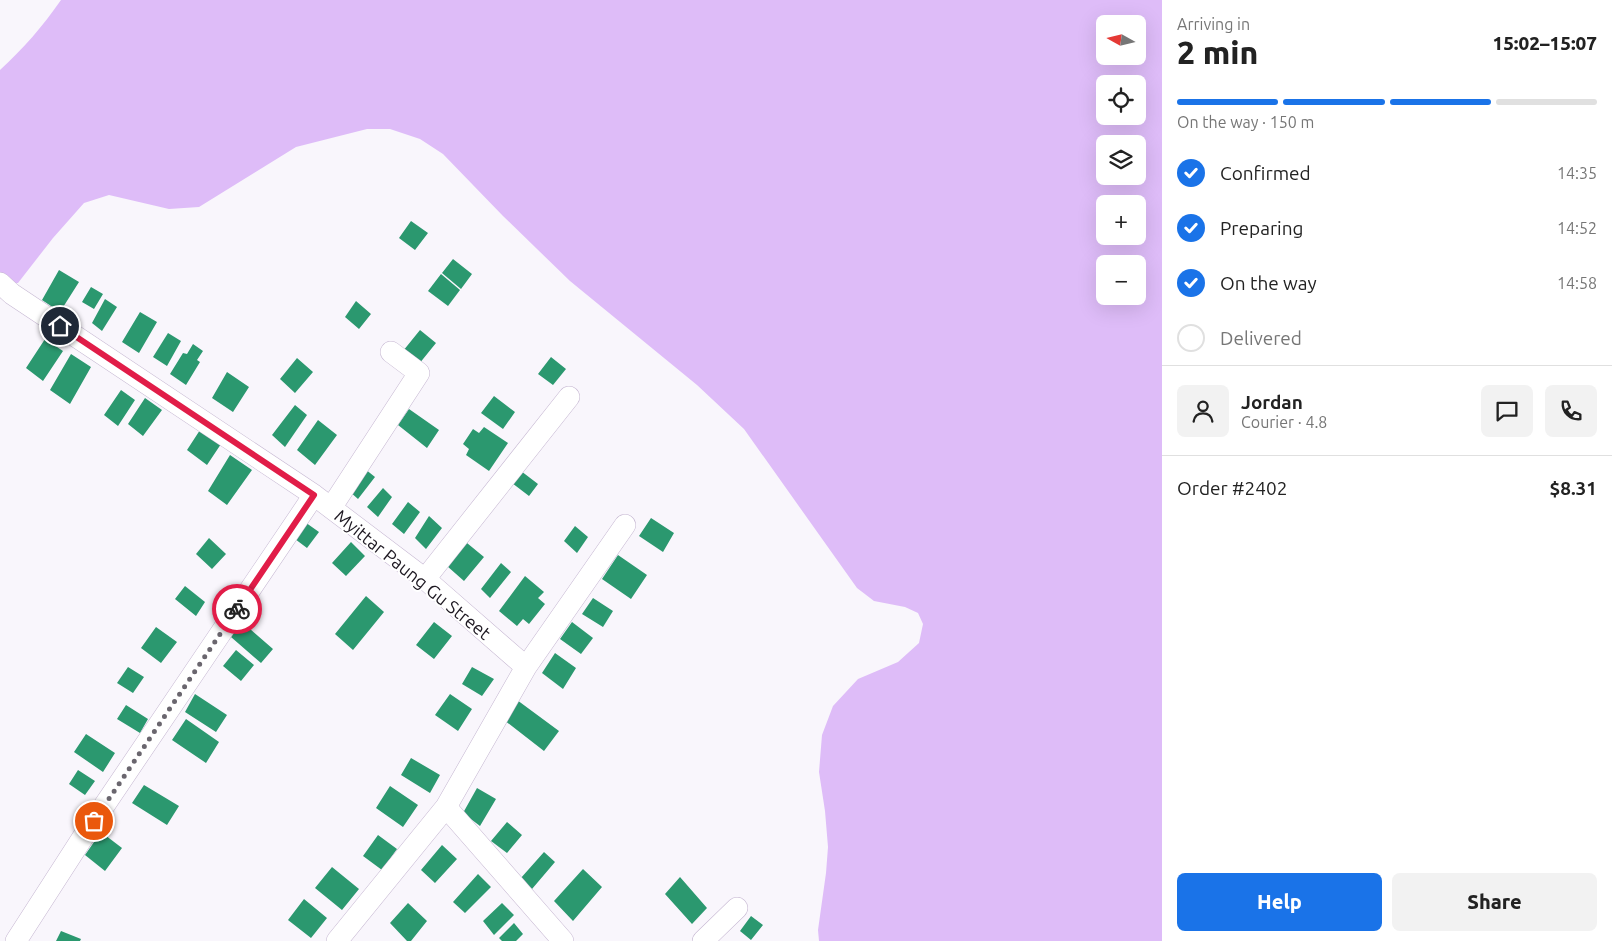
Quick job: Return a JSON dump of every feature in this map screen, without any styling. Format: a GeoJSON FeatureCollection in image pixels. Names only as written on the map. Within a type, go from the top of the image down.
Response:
{"type":"FeatureCollection","features":[{"type":"Feature","properties":{"kind":"street","name":"Myittar Paung Gu Street"},"geometry":{"type":"LineString","coordinates":[[0,283],[12,294],[314,495],[425,579],[526,666]]}},
{"type":"Feature","properties":{"kind":"street"},"geometry":{"type":"LineString","coordinates":[[331,508],[420,373],[391,352]]}},
{"type":"Feature","properties":{"kind":"street"},"geometry":{"type":"LineString","coordinates":[[425,579],[569,397]]}},
{"type":"Feature","properties":{"kind":"street"},"geometry":{"type":"LineString","coordinates":[[16,941],[83,837],[314,495]]}},
{"type":"Feature","properties":{"kind":"street"},"geometry":{"type":"LineString","coordinates":[[337,941],[446,807],[526,666],[625,525]]}},
{"type":"Feature","properties":{"kind":"street"},"geometry":{"type":"LineString","coordinates":[[446,807],[563,941]]}},
{"type":"Feature","properties":{"kind":"street"},"geometry":{"type":"LineString","coordinates":[[703,941],[737,908]]}},
{"type":"Feature","properties":{"kind":"shaded area"},"geometry":{"type":"Polygon","coordinates":[[[61,0],[1162,0],[1162,941],[819,941],[818,930],[828,847],[819,772],[822,735],[833,706],[858,679],[898,662],[919,643],[923,624],[918,613],[905,607],[874,601],[857,588],[744,429],[697,385],[570,281],[443,154],[420,139],[390,129],[367,129],[296,147],[199,207],[169,209],[109,195],[84,203],[53,238],[18,283],[11,283],[0,275],[0,70],[40,28],[61,0]]]}},
{"type":"Feature","properties":{"kind":"building"},"geometry":{"type":"Polygon","coordinates":[[[411,221],[428,233],[415,250],[399,238],[411,221]]]}},
{"type":"Feature","properties":{"kind":"building"},"geometry":{"type":"Polygon","coordinates":[[[453,259],[472,274],[461,289],[442,273],[453,259]]]}},
{"type":"Feature","properties":{"kind":"building"},"geometry":{"type":"Polygon","coordinates":[[[59,270],[79,282],[60,312],[42,300],[59,270]]]}},
{"type":"Feature","properties":{"kind":"building"},"geometry":{"type":"Polygon","coordinates":[[[441,274],[460,290],[448,306],[428,291],[441,274]]]}},
{"type":"Feature","properties":{"kind":"building"},"geometry":{"type":"Polygon","coordinates":[[[91,287],[103,294],[94,309],[82,302],[91,287]]]}},
{"type":"Feature","properties":{"kind":"building"},"geometry":{"type":"Polygon","coordinates":[[[105,299],[117,307],[102,331],[92,323],[105,299]]]}},
{"type":"Feature","properties":{"kind":"building"},"geometry":{"type":"Polygon","coordinates":[[[356,301],[371,314],[359,329],[345,317],[356,301]]]}},
{"type":"Feature","properties":{"kind":"building"},"geometry":{"type":"Polygon","coordinates":[[[140,312],[157,322],[139,353],[122,342],[140,312]]]}},
{"type":"Feature","properties":{"kind":"building"},"geometry":{"type":"Polygon","coordinates":[[[420,330],[436,343],[419,364],[403,351],[420,330]]]}},
{"type":"Feature","properties":{"kind":"building"},"geometry":{"type":"Polygon","coordinates":[[[168,333],[181,341],[167,366],[153,357],[168,333]]]}},
{"type":"Feature","properties":{"kind":"building"},"geometry":{"type":"Polygon","coordinates":[[[45,339],[63,351],[43,381],[26,368],[45,339]]]}},
{"type":"Feature","properties":{"kind":"building"},"geometry":{"type":"Polygon","coordinates":[[[193,344],[203,351],[197,360],[200,362],[186,385],[170,374],[183,353],[187,354],[193,344]]]}},
{"type":"Feature","properties":{"kind":"building"},"geometry":{"type":"Polygon","coordinates":[[[71,354],[91,367],[70,404],[50,390],[71,354]]]}},
{"type":"Feature","properties":{"kind":"building"},"geometry":{"type":"Polygon","coordinates":[[[551,357],[566,369],[553,385],[538,374],[551,357]]]}},
{"type":"Feature","properties":{"kind":"building"},"geometry":{"type":"Polygon","coordinates":[[[297,358],[313,372],[295,393],[280,379],[297,358]]]}},
{"type":"Feature","properties":{"kind":"building"},"geometry":{"type":"Polygon","coordinates":[[[227,372],[249,387],[233,412],[212,398],[227,372]]]}},
{"type":"Feature","properties":{"kind":"building"},"geometry":{"type":"Polygon","coordinates":[[[121,390],[135,400],[118,426],[104,415],[121,390]]]}},
{"type":"Feature","properties":{"kind":"building"},"geometry":{"type":"Polygon","coordinates":[[[494,396],[515,412],[503,429],[481,413],[494,396]]]}},
{"type":"Feature","properties":{"kind":"building"},"geometry":{"type":"Polygon","coordinates":[[[145,398],[162,410],[143,436],[128,424],[145,398]]]}},
{"type":"Feature","properties":{"kind":"building"},"geometry":{"type":"Polygon","coordinates":[[[295,405],[307,415],[285,447],[272,435],[295,405]]]}},
{"type":"Feature","properties":{"kind":"building"},"geometry":{"type":"Polygon","coordinates":[[[409,409],[439,430],[427,448],[398,425],[409,409]]]}},
{"type":"Feature","properties":{"kind":"building"},"geometry":{"type":"Polygon","coordinates":[[[318,420],[337,435],[315,465],[297,450],[318,420]]]}},
{"type":"Feature","properties":{"kind":"building"},"geometry":{"type":"Polygon","coordinates":[[[484,427],[508,443],[489,471],[466,455],[469,449],[463,444],[473,429],[479,433],[484,427]]]}},
{"type":"Feature","properties":{"kind":"building"},"geometry":{"type":"Polygon","coordinates":[[[200,430],[221,444],[207,465],[187,450],[200,430]]]}},
{"type":"Feature","properties":{"kind":"building"},"geometry":{"type":"Polygon","coordinates":[[[230,455],[252,470],[227,505],[208,491],[230,455]]]}},
{"type":"Feature","properties":{"kind":"building"},"geometry":{"type":"Polygon","coordinates":[[[365,469],[375,477],[358,499],[349,491],[365,469]]]}},
{"type":"Feature","properties":{"kind":"building"},"geometry":{"type":"Polygon","coordinates":[[[521,471],[538,484],[529,496],[512,483],[521,471]]]}},
{"type":"Feature","properties":{"kind":"building"},"geometry":{"type":"Polygon","coordinates":[[[383,488],[392,497],[378,517],[367,507],[383,488]]]}},
{"type":"Feature","properties":{"kind":"building"},"geometry":{"type":"Polygon","coordinates":[[[408,502],[420,512],[404,534],[392,524],[408,502]]]}},
{"type":"Feature","properties":{"kind":"building"},"geometry":{"type":"Polygon","coordinates":[[[429,516],[442,528],[426,549],[415,538],[429,516]]]}},
{"type":"Feature","properties":{"kind":"building"},"geometry":{"type":"Polygon","coordinates":[[[651,518],[674,533],[663,552],[639,536],[651,518]]]}},
{"type":"Feature","properties":{"kind":"building"},"geometry":{"type":"Polygon","coordinates":[[[302,520],[319,532],[307,548],[291,536],[302,520]]]}},
{"type":"Feature","properties":{"kind":"building"},"geometry":{"type":"Polygon","coordinates":[[[575,526],[588,537],[577,553],[564,541],[575,526]]]}},
{"type":"Feature","properties":{"kind":"building"},"geometry":{"type":"Polygon","coordinates":[[[209,538],[226,554],[212,569],[196,554],[209,538]]]}},
{"type":"Feature","properties":{"kind":"building"},"geometry":{"type":"Polygon","coordinates":[[[351,542],[365,556],[346,576],[332,563],[351,542]]]}},
{"type":"Feature","properties":{"kind":"building"},"geometry":{"type":"Polygon","coordinates":[[[467,543],[484,557],[464,581],[447,566],[467,543]]]}},
{"type":"Feature","properties":{"kind":"building"},"geometry":{"type":"Polygon","coordinates":[[[618,555],[647,575],[631,599],[602,579],[618,555]]]}},
{"type":"Feature","properties":{"kind":"building"},"geometry":{"type":"Polygon","coordinates":[[[501,563],[511,572],[490,598],[481,589],[501,563]]]}},
{"type":"Feature","properties":{"kind":"building"},"geometry":{"type":"Polygon","coordinates":[[[525,576],[544,592],[538,598],[545,604],[529,624],[523,619],[517,626],[499,611],[525,576]]]}},
{"type":"Feature","properties":{"kind":"building"},"geometry":{"type":"Polygon","coordinates":[[[185,586],[205,602],[196,616],[175,599],[185,586]]]}},
{"type":"Feature","properties":{"kind":"building"},"geometry":{"type":"Polygon","coordinates":[[[366,596],[384,612],[353,650],[335,634],[366,596]]]}},
{"type":"Feature","properties":{"kind":"building"},"geometry":{"type":"Polygon","coordinates":[[[593,598],[613,611],[603,627],[582,614],[593,598]]]}},
{"type":"Feature","properties":{"kind":"building"},"geometry":{"type":"Polygon","coordinates":[[[242,622],[273,649],[261,663],[231,637],[242,622]]]}},
{"type":"Feature","properties":{"kind":"building"},"geometry":{"type":"Polygon","coordinates":[[[434,622],[452,636],[434,659],[416,645],[434,622]]]}},
{"type":"Feature","properties":{"kind":"building"},"geometry":{"type":"Polygon","coordinates":[[[572,622],[593,638],[581,654],[560,639],[572,622]]]}},
{"type":"Feature","properties":{"kind":"building"},"geometry":{"type":"Polygon","coordinates":[[[156,627],[177,642],[161,663],[141,648],[156,627]]]}},
{"type":"Feature","properties":{"kind":"building"},"geometry":{"type":"Polygon","coordinates":[[[236,650],[254,665],[241,681],[223,666],[236,650]]]}},
{"type":"Feature","properties":{"kind":"building"},"geometry":{"type":"Polygon","coordinates":[[[555,653],[576,668],[563,689],[542,673],[555,653]]]}},
{"type":"Feature","properties":{"kind":"building"},"geometry":{"type":"Polygon","coordinates":[[[128,667],[144,677],[133,693],[117,683],[128,667]]]}},
{"type":"Feature","properties":{"kind":"building"},"geometry":{"type":"Polygon","coordinates":[[[472,667],[494,679],[482,696],[462,684],[472,667]]]}},
{"type":"Feature","properties":{"kind":"building"},"geometry":{"type":"Polygon","coordinates":[[[195,694],[227,715],[216,732],[185,712],[195,694]]]}},
{"type":"Feature","properties":{"kind":"building"},"geometry":{"type":"Polygon","coordinates":[[[450,694],[472,709],[458,731],[435,715],[450,694]]]}},
{"type":"Feature","properties":{"kind":"building"},"geometry":{"type":"Polygon","coordinates":[[[517,700],[559,731],[544,751],[504,720],[517,700]]]}},
{"type":"Feature","properties":{"kind":"building"},"geometry":{"type":"Polygon","coordinates":[[[126,705],[148,719],[140,733],[117,719],[126,705]]]}},
{"type":"Feature","properties":{"kind":"building"},"geometry":{"type":"Polygon","coordinates":[[[186,719],[219,742],[206,763],[172,740],[186,719]]]}},
{"type":"Feature","properties":{"kind":"building"},"geometry":{"type":"Polygon","coordinates":[[[86,734],[115,753],[103,772],[74,752],[86,734]]]}},
{"type":"Feature","properties":{"kind":"building"},"geometry":{"type":"Polygon","coordinates":[[[411,758],[440,775],[430,793],[401,775],[411,758]]]}},
{"type":"Feature","properties":{"kind":"building"},"geometry":{"type":"Polygon","coordinates":[[[78,770],[95,781],[85,795],[69,784],[78,770]]]}},
{"type":"Feature","properties":{"kind":"building"},"geometry":{"type":"Polygon","coordinates":[[[144,785],[179,806],[167,825],[132,803],[144,785]]]}},
{"type":"Feature","properties":{"kind":"building"},"geometry":{"type":"Polygon","coordinates":[[[390,786],[418,805],[403,827],[376,808],[390,786]]]}},
{"type":"Feature","properties":{"kind":"building"},"geometry":{"type":"Polygon","coordinates":[[[477,788],[496,799],[480,826],[463,813],[477,788]]]}},
{"type":"Feature","properties":{"kind":"building"},"geometry":{"type":"Polygon","coordinates":[[[507,822],[522,835],[507,853],[491,841],[507,822]]]}},
{"type":"Feature","properties":{"kind":"building"},"geometry":{"type":"Polygon","coordinates":[[[101,832],[122,848],[105,871],[85,855],[101,832]]]}},
{"type":"Feature","properties":{"kind":"building"},"geometry":{"type":"Polygon","coordinates":[[[378,835],[397,849],[382,870],[363,856],[378,835]]]}},
{"type":"Feature","properties":{"kind":"building"},"geometry":{"type":"Polygon","coordinates":[[[442,845],[457,859],[435,883],[421,870],[442,845]]]}},
{"type":"Feature","properties":{"kind":"building"},"geometry":{"type":"Polygon","coordinates":[[[544,852],[555,862],[532,889],[520,879],[544,852]]]}},
{"type":"Feature","properties":{"kind":"building"},"geometry":{"type":"Polygon","coordinates":[[[332,867],[359,889],[342,910],[315,888],[332,867]]]}},
{"type":"Feature","properties":{"kind":"building"},"geometry":{"type":"Polygon","coordinates":[[[583,869],[602,887],[573,921],[554,901],[583,869]]]}},
{"type":"Feature","properties":{"kind":"building"},"geometry":{"type":"Polygon","coordinates":[[[478,874],[491,887],[465,913],[453,902],[478,874]]]}},
{"type":"Feature","properties":{"kind":"building"},"geometry":{"type":"Polygon","coordinates":[[[680,877],[707,908],[692,924],[665,894],[680,877]]]}},
{"type":"Feature","properties":{"kind":"building"},"geometry":{"type":"Polygon","coordinates":[[[304,899],[327,918],[311,938],[288,920],[304,899]]]}},
{"type":"Feature","properties":{"kind":"building"},"geometry":{"type":"Polygon","coordinates":[[[408,903],[427,921],[411,941],[407,941],[390,923],[408,903]]]}},
{"type":"Feature","properties":{"kind":"building"},"geometry":{"type":"Polygon","coordinates":[[[502,903],[514,915],[494,935],[483,921],[502,903]]]}},
{"type":"Feature","properties":{"kind":"building"},"geometry":{"type":"Polygon","coordinates":[[[751,916],[763,925],[751,940],[740,931],[751,916]]]}},
{"type":"Feature","properties":{"kind":"building"},"geometry":{"type":"Polygon","coordinates":[[[514,923],[523,934],[516,941],[502,941],[499,938],[514,923]]]}},
{"type":"Feature","properties":{"kind":"building"},"geometry":{"type":"Polygon","coordinates":[[[61,931],[81,939],[80,941],[56,941],[61,931]]]}},
{"type":"Feature","properties":{"kind":"way so far"},"geometry":{"type":"LineString","coordinates":[[94,821],[237,609]]}},
{"type":"Feature","properties":{"kind":"route"},"geometry":{"type":"LineString","coordinates":[[60,326],[314,495],[237,609]]}}]}
